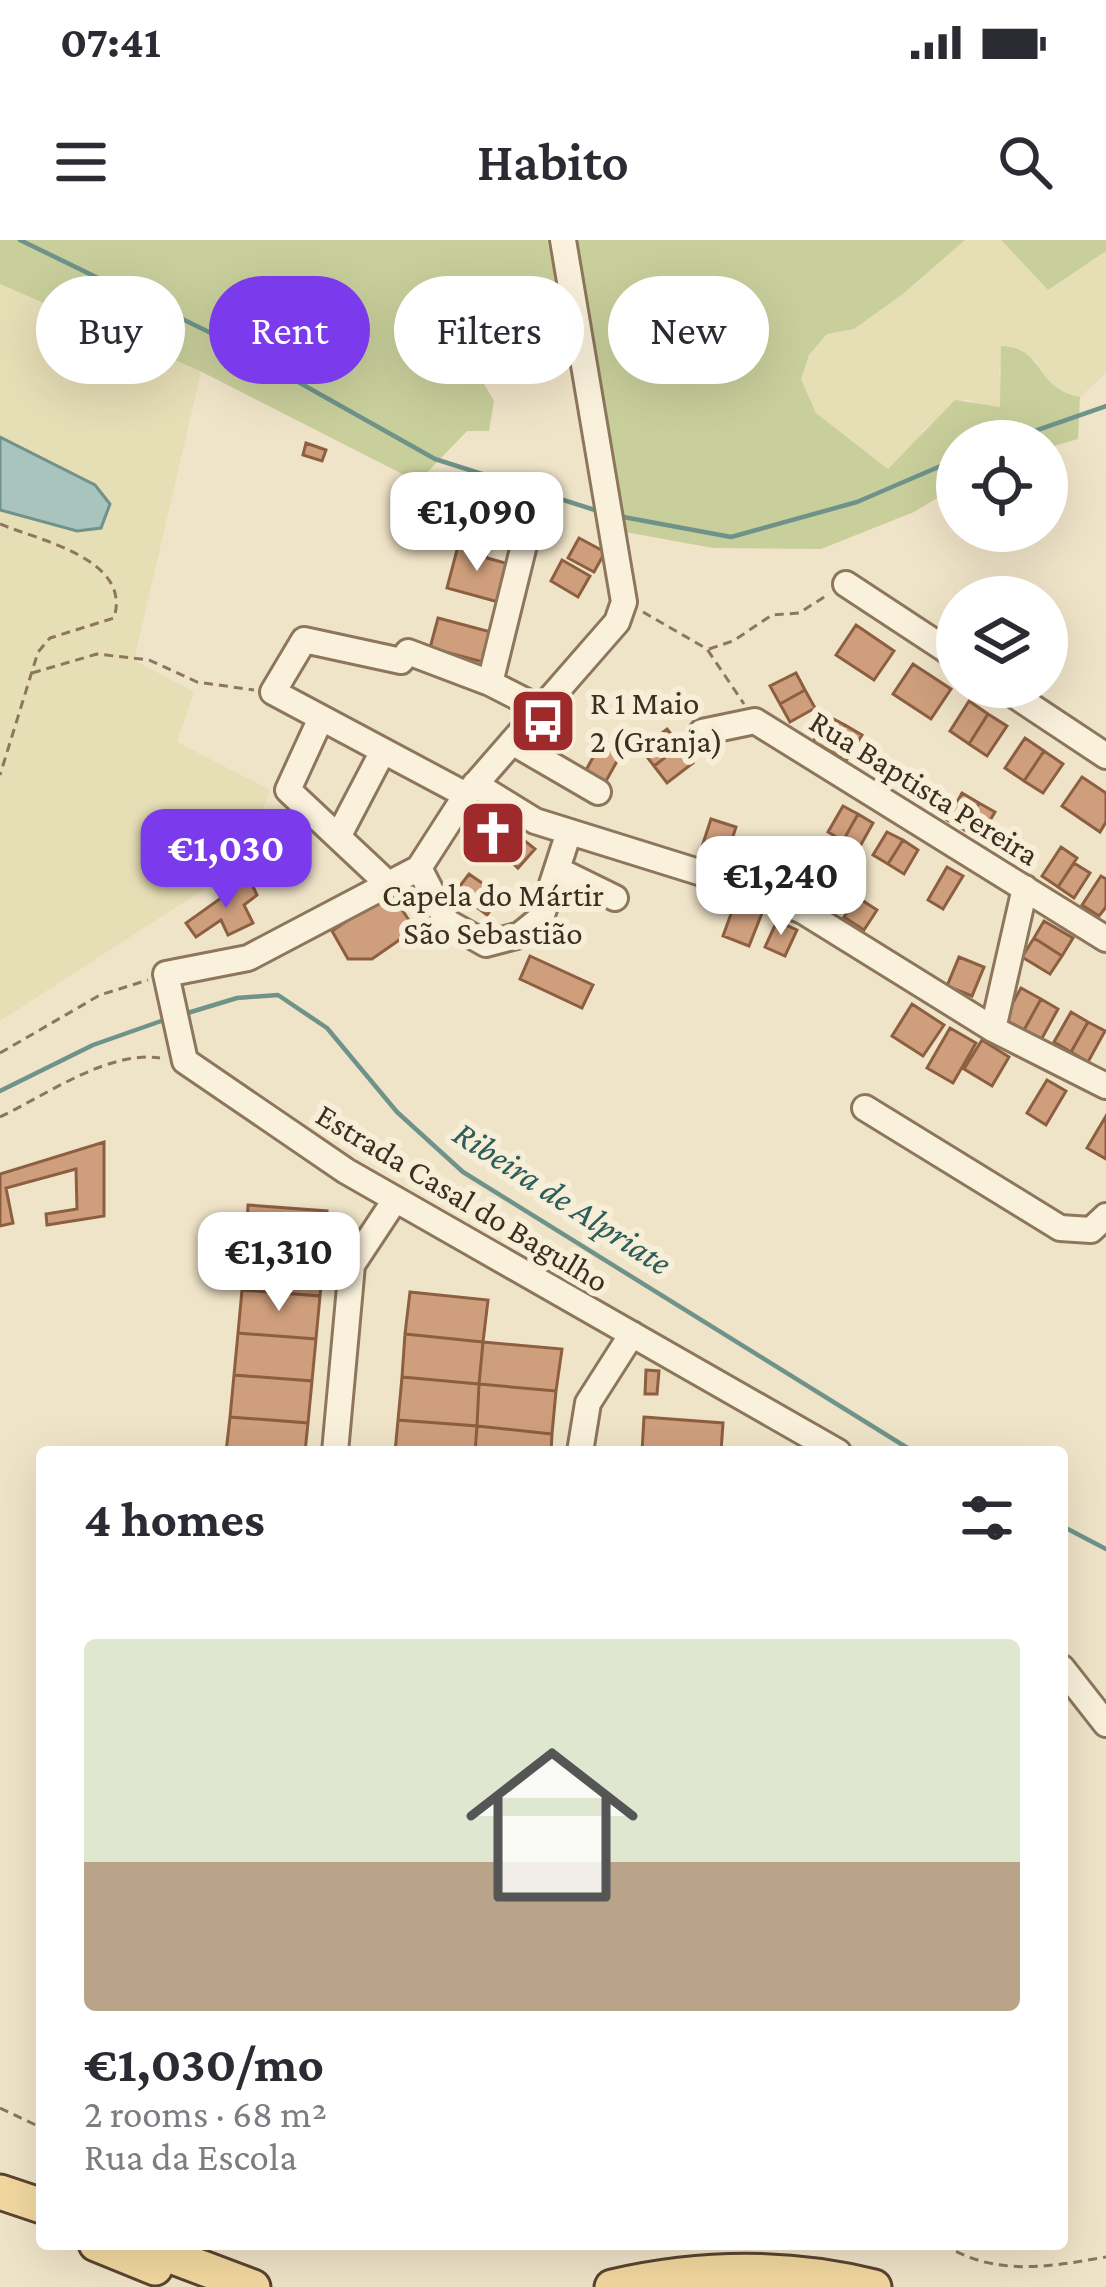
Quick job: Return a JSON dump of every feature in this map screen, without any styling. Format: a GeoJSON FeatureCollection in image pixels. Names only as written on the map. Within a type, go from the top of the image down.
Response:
{"type":"FeatureCollection","features":[{"type":"Feature","properties":{"kind":"main road"},"geometry":{"type":"LineString","coordinates":[[0,2192],[36,2204]]}},
{"type":"Feature","properties":{"kind":"main road"},"geometry":{"type":"LineString","coordinates":[[0,2208],[36,2220]]}},
{"type":"Feature","properties":{"kind":"main road"},"geometry":{"type":"LineString","coordinates":[[111,2250],[201,2287]]}},
{"type":"Feature","properties":{"kind":"main road"},"geometry":{"type":"LineString","coordinates":[[155,2250],[253,2287]]}},
{"type":"Feature","properties":{"kind":"main road"},"geometry":{"type":"LineString","coordinates":[[612,2287],[731,2270],[830,2276],[874,2287]]}},
{"type":"Feature","properties":{"kind":"main road"},"geometry":{"type":"LineString","coordinates":[[702,2287],[793,2287]]}},
{"type":"Feature","properties":{"kind":"street"},"geometry":{"type":"LineString","coordinates":[[184,1049],[166,974],[248,958],[418,868],[471,789],[617,622],[624,602],[612,515],[563,240]]}},
{"type":"Feature","properties":{"kind":"street"},"geometry":{"type":"LineString","coordinates":[[490,683],[524,545]]}},
{"type":"Feature","properties":{"kind":"street"},"geometry":{"type":"LineString","coordinates":[[846,584],[936,643]]}},
{"type":"Feature","properties":{"kind":"street"},"geometry":{"type":"LineString","coordinates":[[541,710],[490,683],[408,652],[401,661],[304,640],[273,692],[382,752],[536,821],[803,910],[993,1029],[1106,1086]]}},
{"type":"Feature","properties":{"kind":"street"},"geometry":{"type":"LineString","coordinates":[[1034,708],[1106,756]]}},
{"type":"Feature","properties":{"kind":"street"},"geometry":{"type":"LineString","coordinates":[[321,718],[288,790],[386,882]]}},
{"type":"Feature","properties":{"kind":"street"},"geometry":{"type":"LineString","coordinates":[[703,732],[754,721]]}},
{"type":"Feature","properties":{"kind":"street","name":"Rua Baptista Pereira"},"geometry":{"type":"LineString","coordinates":[[754,721],[1106,939]]}},
{"type":"Feature","properties":{"kind":"street"},"geometry":{"type":"LineString","coordinates":[[512,742],[598,792]]}},
{"type":"Feature","properties":{"kind":"street"},"geometry":{"type":"LineString","coordinates":[[338,837],[382,752]]}},
{"type":"Feature","properties":{"kind":"street"},"geometry":{"type":"LineString","coordinates":[[418,868],[447,922],[486,944],[520,935],[541,917],[569,832]]}},
{"type":"Feature","properties":{"kind":"street"},"geometry":{"type":"LineString","coordinates":[[558,870],[616,898]]}},
{"type":"Feature","properties":{"kind":"street"},"geometry":{"type":"LineString","coordinates":[[993,1029],[1025,888]]}},
{"type":"Feature","properties":{"kind":"street","name":"Estrada Casal do Bagulho"},"geometry":{"type":"LineString","coordinates":[[184,1049],[309,1148],[828,1446]]}},
{"type":"Feature","properties":{"kind":"street"},"geometry":{"type":"LineString","coordinates":[[865,1108],[1060,1228],[1091,1229],[1106,1216]]}},
{"type":"Feature","properties":{"kind":"street"},"geometry":{"type":"LineString","coordinates":[[336,1446],[352,1265],[395,1199]]}},
{"type":"Feature","properties":{"kind":"street"},"geometry":{"type":"LineString","coordinates":[[581,1446],[587,1403],[632,1334]]}},
{"type":"Feature","properties":{"kind":"street"},"geometry":{"type":"LineString","coordinates":[[1068,1676],[1106,1724]]}},
{"type":"Feature","properties":{"kind":"path"},"geometry":{"type":"LineString","coordinates":[[0,524],[88,560],[112,581],[120,601],[114,618],[50,638],[38,652],[0,775]]}},
{"type":"Feature","properties":{"kind":"path"},"geometry":{"type":"LineString","coordinates":[[707,649],[733,641],[772,615],[799,613],[846,584]]}},
{"type":"Feature","properties":{"kind":"path"},"geometry":{"type":"LineString","coordinates":[[624,602],[707,649],[754,721]]}},
{"type":"Feature","properties":{"kind":"path"},"geometry":{"type":"LineString","coordinates":[[31,674],[97,654],[149,660],[197,682],[273,692]]}},
{"type":"Feature","properties":{"kind":"path"},"geometry":{"type":"LineString","coordinates":[[0,1053],[100,995],[166,974]]}},
{"type":"Feature","properties":{"kind":"path"},"geometry":{"type":"LineString","coordinates":[[0,1117],[112,1062],[184,1049]]}},
{"type":"Feature","properties":{"kind":"path"},"geometry":{"type":"LineString","coordinates":[[0,2108],[36,2125]]}},
{"type":"Feature","properties":{"kind":"path"},"geometry":{"type":"LineString","coordinates":[[953,2250],[1009,2269],[1106,2257]]}},
{"type":"Feature","properties":{"kind":"shaded area"},"geometry":{"type":"Polygon","coordinates":[[[965,240],[1001,240],[1048,290],[1106,251],[1106,373],[1080,397],[1062,394],[1046,381],[1035,360],[998,369],[1003,390],[1000,407],[966,399],[924,429],[888,469],[816,413],[801,379],[809,355],[827,334],[854,329],[965,240]]]}},
{"type":"Feature","properties":{"kind":"shaded area"},"geometry":{"type":"Polygon","coordinates":[[[0,284],[36,300],[36,384],[185,384],[185,365],[201,372],[134,660],[194,692],[177,742],[270,790],[243,864],[0,1021],[0,284]]]}},
{"type":"Feature","properties":{"kind":"green space"},"geometry":{"type":"Polygon","coordinates":[[[0,240],[547,240],[555,276],[394,276],[394,384],[484,384],[494,401],[489,431],[467,431],[418,482],[226,384],[370,384],[370,276],[209,276],[209,376],[185,365],[185,276],[36,276],[36,300],[0,284],[0,240]]]}},
{"type":"Feature","properties":{"kind":"green space"},"geometry":{"type":"Polygon","coordinates":[[[577,240],[965,240],[854,329],[827,334],[809,355],[801,379],[816,413],[888,469],[955,400],[1000,407],[1001,346],[1025,353],[1054,386],[1080,397],[1078,439],[1068,442],[1068,420],[936,420],[936,499],[821,549],[713,548],[625,532],[577,240]]]}},
{"type":"Feature","properties":{"kind":"green space"},"geometry":{"type":"Polygon","coordinates":[[[1001,240],[1106,240],[1106,251],[1048,290],[1001,240]]]}},
{"type":"Feature","properties":{"kind":"water"},"geometry":{"type":"Polygon","coordinates":[[[0,437],[95,485],[110,504],[101,528],[77,531],[0,510],[0,437]]]}},
{"type":"Feature","properties":{"kind":"building"},"geometry":{"type":"Polygon","coordinates":[[[306,443],[326,450],[322,461],[303,455],[306,443]]]}},
{"type":"Feature","properties":{"kind":"building"},"geometry":{"type":"Polygon","coordinates":[[[579,538],[605,552],[594,572],[568,558],[579,538]]]}},
{"type":"Feature","properties":{"kind":"building"},"geometry":{"type":"Polygon","coordinates":[[[458,546],[484,548],[487,558],[509,564],[498,602],[447,588],[458,546]]]}},
{"type":"Feature","properties":{"kind":"building"},"geometry":{"type":"Polygon","coordinates":[[[562,560],[590,576],[578,597],[551,581],[562,560]]]}},
{"type":"Feature","properties":{"kind":"building"},"geometry":{"type":"Polygon","coordinates":[[[438,618],[491,632],[483,662],[430,648],[438,618]]]}},
{"type":"Feature","properties":{"kind":"building"},"geometry":{"type":"Polygon","coordinates":[[[856,625],[894,651],[874,680],[836,655],[856,625]]]}},
{"type":"Feature","properties":{"kind":"building"},"geometry":{"type":"Polygon","coordinates":[[[913,664],[936,679],[938,708],[931,719],[893,694],[913,664]]]}},
{"type":"Feature","properties":{"kind":"building"},"geometry":{"type":"Polygon","coordinates":[[[796,673],[805,690],[780,704],[770,686],[796,673]]]}},
{"type":"Feature","properties":{"kind":"building"},"geometry":{"type":"Polygon","coordinates":[[[805,690],[815,708],[790,722],[780,704],[805,690]]]}},
{"type":"Feature","properties":{"kind":"building"},"geometry":{"type":"Polygon","coordinates":[[[965,708],[979,708],[988,714],[969,744],[950,731],[965,708]]]}},
{"type":"Feature","properties":{"kind":"building"},"geometry":{"type":"Polygon","coordinates":[[[988,714],[1007,726],[987,756],[969,744],[988,714]]]}},
{"type":"Feature","properties":{"kind":"building"},"geometry":{"type":"Polygon","coordinates":[[[828,716],[845,725],[830,751],[813,742],[828,716]]]}},
{"type":"Feature","properties":{"kind":"building"},"geometry":{"type":"Polygon","coordinates":[[[548,721],[571,734],[555,761],[533,748],[548,721]]]}},
{"type":"Feature","properties":{"kind":"building"},"geometry":{"type":"Polygon","coordinates":[[[845,725],[862,735],[846,761],[830,751],[845,725]]]}},
{"type":"Feature","properties":{"kind":"building"},"geometry":{"type":"Polygon","coordinates":[[[667,729],[680,746],[654,766],[641,749],[667,729]]]}},
{"type":"Feature","properties":{"kind":"building"},"geometry":{"type":"Polygon","coordinates":[[[1025,738],[1044,751],[1024,781],[1005,768],[1025,738]]]}},
{"type":"Feature","properties":{"kind":"building"},"geometry":{"type":"Polygon","coordinates":[[[601,743],[621,754],[601,790],[581,779],[601,743]]]}},
{"type":"Feature","properties":{"kind":"building"},"geometry":{"type":"Polygon","coordinates":[[[680,746],[693,763],[667,783],[654,766],[680,746]]]}},
{"type":"Feature","properties":{"kind":"building"},"geometry":{"type":"Polygon","coordinates":[[[1044,751],[1063,764],[1043,793],[1024,781],[1044,751]]]}},
{"type":"Feature","properties":{"kind":"building"},"geometry":{"type":"Polygon","coordinates":[[[1082,777],[1106,793],[1106,822],[1100,832],[1062,806],[1082,777]]]}},
{"type":"Feature","properties":{"kind":"building"},"geometry":{"type":"Polygon","coordinates":[[[962,793],[979,803],[963,829],[947,820],[962,793]]]}},
{"type":"Feature","properties":{"kind":"building"},"geometry":{"type":"Polygon","coordinates":[[[979,803],[995,812],[979,839],[963,829],[979,803]]]}},
{"type":"Feature","properties":{"kind":"building"},"geometry":{"type":"Polygon","coordinates":[[[843,806],[858,814],[843,841],[828,832],[843,806]]]}},
{"type":"Feature","properties":{"kind":"building","name":"Capela do Mártir São Sebastião"},"geometry":{"type":"Polygon","coordinates":[[[485,810],[520,846],[525,841],[535,849],[518,868],[471,825],[485,810]]]}},
{"type":"Feature","properties":{"kind":"building"},"geometry":{"type":"Polygon","coordinates":[[[858,814],[873,823],[858,850],[843,841],[858,814]]]}},
{"type":"Feature","properties":{"kind":"building"},"geometry":{"type":"Polygon","coordinates":[[[711,819],[736,827],[723,867],[698,859],[711,819]]]}},
{"type":"Feature","properties":{"kind":"building"},"geometry":{"type":"Polygon","coordinates":[[[887,832],[903,840],[888,864],[873,855],[887,832]]]}},
{"type":"Feature","properties":{"kind":"building"},"geometry":{"type":"Polygon","coordinates":[[[903,840],[918,850],[904,874],[888,864],[903,840]]]}},
{"type":"Feature","properties":{"kind":"building"},"geometry":{"type":"Polygon","coordinates":[[[1061,847],[1077,858],[1058,887],[1042,876],[1061,847]]]}},
{"type":"Feature","properties":{"kind":"building"},"geometry":{"type":"Polygon","coordinates":[[[782,859],[803,867],[793,894],[772,886],[782,859]]]}},
{"type":"Feature","properties":{"kind":"building"},"geometry":{"type":"Polygon","coordinates":[[[1074,863],[1090,873],[1074,898],[1058,887],[1074,863]]]}},
{"type":"Feature","properties":{"kind":"building"},"geometry":{"type":"Polygon","coordinates":[[[947,867],[963,876],[943,909],[928,900],[947,867]]]}},
{"type":"Feature","properties":{"kind":"building"},"geometry":{"type":"Polygon","coordinates":[[[469,874],[485,885],[471,903],[456,891],[469,874]]]}},
{"type":"Feature","properties":{"kind":"building"},"geometry":{"type":"Polygon","coordinates":[[[1101,876],[1106,879],[1106,907],[1099,916],[1082,905],[1101,876]]]}},
{"type":"Feature","properties":{"kind":"building"},"geometry":{"type":"Polygon","coordinates":[[[249,878],[257,895],[244,905],[253,923],[228,935],[221,920],[196,937],[186,923],[249,878]]]}},
{"type":"Feature","properties":{"kind":"building"},"geometry":{"type":"Polygon","coordinates":[[[485,885],[501,897],[487,915],[471,903],[485,885]]]}},
{"type":"Feature","properties":{"kind":"building"},"geometry":{"type":"Polygon","coordinates":[[[390,892],[415,929],[372,959],[348,959],[332,931],[390,892]]]}},
{"type":"Feature","properties":{"kind":"building"},"geometry":{"type":"Polygon","coordinates":[[[857,897],[877,910],[864,930],[844,917],[857,897]]]}},
{"type":"Feature","properties":{"kind":"building"},"geometry":{"type":"Polygon","coordinates":[[[735,903],[762,913],[749,946],[723,936],[735,903]]]}},
{"type":"Feature","properties":{"kind":"building"},"geometry":{"type":"Polygon","coordinates":[[[777,921],[797,930],[785,956],[765,947],[777,921]]]}},
{"type":"Feature","properties":{"kind":"building"},"geometry":{"type":"Polygon","coordinates":[[[1044,921],[1073,938],[1062,956],[1034,938],[1044,921]]]}},
{"type":"Feature","properties":{"kind":"building"},"geometry":{"type":"Polygon","coordinates":[[[1034,938],[1062,956],[1050,974],[1022,957],[1034,938]]]}},
{"type":"Feature","properties":{"kind":"building"},"geometry":{"type":"Polygon","coordinates":[[[530,956],[593,985],[582,1008],[520,979],[530,956]]]}},
{"type":"Feature","properties":{"kind":"building"},"geometry":{"type":"Polygon","coordinates":[[[959,957],[984,967],[972,996],[947,986],[959,957]]]}},
{"type":"Feature","properties":{"kind":"building"},"geometry":{"type":"Polygon","coordinates":[[[1021,988],[1041,999],[1024,1030],[1004,1019],[1021,988]]]}},
{"type":"Feature","properties":{"kind":"building"},"geometry":{"type":"Polygon","coordinates":[[[1041,999],[1058,1009],[1041,1040],[1024,1030],[1041,999]]]}},
{"type":"Feature","properties":{"kind":"building"},"geometry":{"type":"Polygon","coordinates":[[[912,1004],[944,1025],[923,1056],[892,1036],[912,1004]]]}},
{"type":"Feature","properties":{"kind":"building"},"geometry":{"type":"Polygon","coordinates":[[[1071,1012],[1088,1022],[1071,1052],[1054,1042],[1071,1012]]]}},
{"type":"Feature","properties":{"kind":"building"},"geometry":{"type":"Polygon","coordinates":[[[1088,1022],[1105,1031],[1088,1062],[1071,1052],[1088,1022]]]}},
{"type":"Feature","properties":{"kind":"building"},"geometry":{"type":"Polygon","coordinates":[[[950,1028],[976,1043],[953,1083],[927,1068],[950,1028]]]}},
{"type":"Feature","properties":{"kind":"building"},"geometry":{"type":"Polygon","coordinates":[[[982,1040],[1009,1057],[992,1086],[964,1069],[982,1040]]]}},
{"type":"Feature","properties":{"kind":"building"},"geometry":{"type":"Polygon","coordinates":[[[1047,1080],[1066,1091],[1046,1125],[1027,1113],[1047,1080]]]}},
{"type":"Feature","properties":{"kind":"building"},"geometry":{"type":"Polygon","coordinates":[[[1106,1116],[1106,1159],[1087,1148],[1106,1116]]]}},
{"type":"Feature","properties":{"kind":"building"},"geometry":{"type":"Polygon","coordinates":[[[104,1142],[104,1216],[47,1225],[46,1214],[77,1209],[76,1169],[6,1188],[13,1223],[0,1226],[0,1174],[104,1142]]]}},
{"type":"Feature","properties":{"kind":"building"},"geometry":{"type":"Polygon","coordinates":[[[248,1205],[327,1211],[324,1254],[246,1247],[248,1205]]]}},
{"type":"Feature","properties":{"kind":"building"},"geometry":{"type":"Polygon","coordinates":[[[246,1247],[324,1254],[320,1296],[242,1290],[246,1247]]]}},
{"type":"Feature","properties":{"kind":"building"},"geometry":{"type":"Polygon","coordinates":[[[242,1290],[320,1296],[316,1339],[238,1333],[242,1290]]]}},
{"type":"Feature","properties":{"kind":"building"},"geometry":{"type":"Polygon","coordinates":[[[410,1292],[488,1300],[483,1342],[405,1334],[410,1292]]]}},
{"type":"Feature","properties":{"kind":"building"},"geometry":{"type":"Polygon","coordinates":[[[238,1333],[316,1339],[312,1381],[234,1375],[238,1333]]]}},
{"type":"Feature","properties":{"kind":"building"},"geometry":{"type":"Polygon","coordinates":[[[405,1334],[483,1342],[479,1384],[402,1377],[405,1334]]]}},
{"type":"Feature","properties":{"kind":"building"},"geometry":{"type":"Polygon","coordinates":[[[483,1342],[562,1349],[556,1391],[479,1384],[483,1342]]]}},
{"type":"Feature","properties":{"kind":"building"},"geometry":{"type":"Polygon","coordinates":[[[646,1370],[659,1371],[657,1394],[645,1394],[646,1370]]]}},
{"type":"Feature","properties":{"kind":"building"},"geometry":{"type":"Polygon","coordinates":[[[234,1375],[312,1381],[308,1423],[230,1417],[234,1375]]]}},
{"type":"Feature","properties":{"kind":"building"},"geometry":{"type":"Polygon","coordinates":[[[402,1377],[479,1384],[477,1426],[398,1420],[402,1377]]]}},
{"type":"Feature","properties":{"kind":"building"},"geometry":{"type":"Polygon","coordinates":[[[479,1384],[556,1391],[552,1434],[477,1426],[479,1384]]]}},
{"type":"Feature","properties":{"kind":"building"},"geometry":{"type":"Polygon","coordinates":[[[230,1417],[308,1423],[306,1446],[227,1446],[230,1417]]]}},
{"type":"Feature","properties":{"kind":"building"},"geometry":{"type":"Polygon","coordinates":[[[644,1417],[723,1423],[721,1446],[642,1446],[644,1417]]]}},
{"type":"Feature","properties":{"kind":"building"},"geometry":{"type":"Polygon","coordinates":[[[398,1420],[477,1426],[475,1446],[396,1446],[398,1420]]]}},
{"type":"Feature","properties":{"kind":"building"},"geometry":{"type":"Polygon","coordinates":[[[477,1426],[552,1434],[551,1446],[475,1446],[477,1426]]]}},
{"type":"Feature","properties":{"kind":"waterway"},"geometry":{"type":"LineString","coordinates":[[20,240],[211,333],[435,459],[601,512]]}},
{"type":"Feature","properties":{"kind":"waterway"},"geometry":{"type":"LineString","coordinates":[[1066,420],[1106,406]]}},
{"type":"Feature","properties":{"kind":"waterway"},"geometry":{"type":"LineString","coordinates":[[618,516],[731,537],[857,502],[936,468]]}},
{"type":"Feature","properties":{"kind":"waterway","name":"Ribeira de Alpriate"},"geometry":{"type":"LineString","coordinates":[[181,1015],[237,998],[278,995],[327,1028],[397,1112],[463,1172],[904,1446]]}},
{"type":"Feature","properties":{"kind":"waterway","name":"Ribeira de Alpriate"},"geometry":{"type":"LineString","coordinates":[[0,1091],[93,1045],[164,1020]]}},
{"type":"Feature","properties":{"kind":"waterway","name":"Ribeira de Alpriate"},"geometry":{"type":"LineString","coordinates":[[1068,1529],[1106,1549]]}},
{"type":"Feature","properties":{"kind":"place","name":"R 1 Maio 2 (Granja)"},"geometry":{"type":"Point","coordinates":[543,721]}},
{"type":"Feature","properties":{"kind":"place","name":"Capela do Mártir São Sebastião"},"geometry":{"type":"Point","coordinates":[493,833]}}]}
